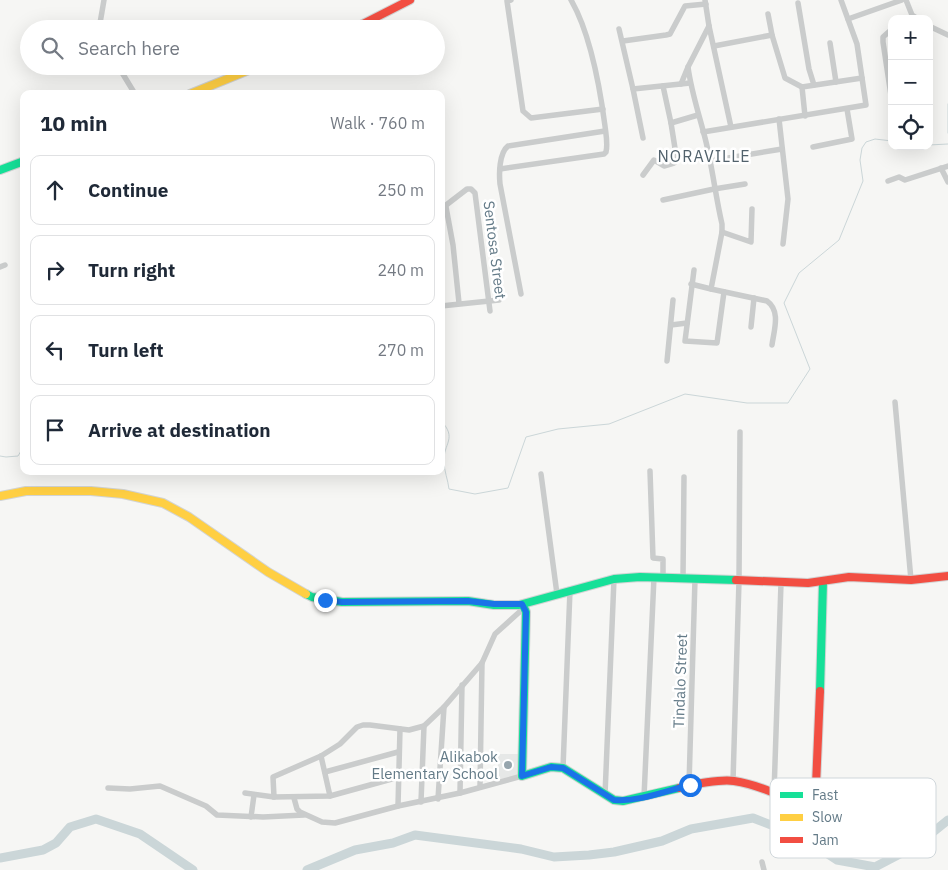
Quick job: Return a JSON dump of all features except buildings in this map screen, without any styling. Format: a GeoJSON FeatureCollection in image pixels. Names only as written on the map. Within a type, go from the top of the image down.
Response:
{"type":"FeatureCollection","features":[{"type":"Feature","properties":{"kind":"street"},"geometry":{"type":"LineString","coordinates":[[101,20],[104,0]]}},
{"type":"Feature","properties":{"kind":"street"},"geometry":{"type":"LineString","coordinates":[[511,0],[507,1],[523,111],[531,118],[602,108]]}},
{"type":"Feature","properties":{"kind":"street"},"geometry":{"type":"LineString","coordinates":[[500,169],[604,154],[607,149],[601,96],[579,13],[571,0]]}},
{"type":"Feature","properties":{"kind":"street"},"geometry":{"type":"LineString","coordinates":[[704,132],[866,105],[857,44],[841,0]]}},
{"type":"Feature","properties":{"kind":"street"},"geometry":{"type":"LineString","coordinates":[[848,19],[902,0]]}},
{"type":"Feature","properties":{"kind":"street"},"geometry":{"type":"LineString","coordinates":[[906,0],[911,15]]}},
{"type":"Feature","properties":{"kind":"street"},"geometry":{"type":"LineString","coordinates":[[370,20],[407,1]]}},
{"type":"Feature","properties":{"kind":"street"},"geometry":{"type":"LineString","coordinates":[[623,41],[670,34],[685,6],[706,2],[709,26],[732,127]]}},
{"type":"Feature","properties":{"kind":"street"},"geometry":{"type":"LineString","coordinates":[[798,3],[809,70],[814,85]]}},
{"type":"Feature","properties":{"kind":"street"},"geometry":{"type":"LineString","coordinates":[[768,14],[772,35],[785,78],[802,87],[862,78]]}},
{"type":"Feature","properties":{"kind":"street"},"geometry":{"type":"LineString","coordinates":[[681,84],[688,66],[709,26]]}},
{"type":"Feature","properties":{"kind":"street"},"geometry":{"type":"LineString","coordinates":[[933,28],[948,35]]}},
{"type":"Feature","properties":{"kind":"street"},"geometry":{"type":"LineString","coordinates":[[619,29],[643,138]]}},
{"type":"Feature","properties":{"kind":"street"},"geometry":{"type":"LineString","coordinates":[[888,33],[883,37],[883,42],[888,75]]}},
{"type":"Feature","properties":{"kind":"street"},"geometry":{"type":"LineString","coordinates":[[714,46],[772,35]]}},
{"type":"Feature","properties":{"kind":"street"},"geometry":{"type":"LineString","coordinates":[[830,43],[836,82]]}},
{"type":"Feature","properties":{"kind":"street"},"geometry":{"type":"LineString","coordinates":[[688,66],[690,83],[710,161],[722,232],[711,289]]}},
{"type":"Feature","properties":{"kind":"street"},"geometry":{"type":"LineString","coordinates":[[123,75],[133,90]]}},
{"type":"Feature","properties":{"kind":"street"},"geometry":{"type":"LineString","coordinates":[[200,90],[237,75]]}},
{"type":"Feature","properties":{"kind":"street"},"geometry":{"type":"LineString","coordinates":[[632,89],[690,83]]}},
{"type":"Feature","properties":{"kind":"street"},"geometry":{"type":"LineString","coordinates":[[643,175],[654,160],[664,166],[677,161],[663,86]]}},
{"type":"Feature","properties":{"kind":"street"},"geometry":{"type":"LineString","coordinates":[[802,87],[805,116]]}},
{"type":"Feature","properties":{"kind":"street"},"geometry":{"type":"LineString","coordinates":[[813,148],[852,139],[847,109]]}},
{"type":"Feature","properties":{"kind":"street"},"geometry":{"type":"LineString","coordinates":[[671,123],[698,115]]}},
{"type":"Feature","properties":{"kind":"street"},"geometry":{"type":"LineString","coordinates":[[779,119],[788,199],[783,244]]}},
{"type":"Feature","properties":{"kind":"street"},"geometry":{"type":"LineString","coordinates":[[521,294],[500,184],[503,151],[508,146],[605,131]]}},
{"type":"Feature","properties":{"kind":"street"},"geometry":{"type":"LineString","coordinates":[[710,161],[782,149]]}},
{"type":"Feature","properties":{"kind":"street"},"geometry":{"type":"LineString","coordinates":[[0,170],[20,162]]}},
{"type":"Feature","properties":{"kind":"street"},"geometry":{"type":"LineString","coordinates":[[888,181],[899,177],[905,180],[948,166]]}},
{"type":"Feature","properties":{"kind":"street"},"geometry":{"type":"LineString","coordinates":[[941,168],[948,182]]}},
{"type":"Feature","properties":{"kind":"street"},"geometry":{"type":"LineString","coordinates":[[663,200],[745,184]]}},
{"type":"Feature","properties":{"kind":"street","name":"Sentosa Street"},"geometry":{"type":"LineString","coordinates":[[445,207],[467,189],[475,192],[490,311]]}},
{"type":"Feature","properties":{"kind":"street"},"geometry":{"type":"LineString","coordinates":[[722,232],[754,243],[752,209]]}},
{"type":"Feature","properties":{"kind":"street"},"geometry":{"type":"LineString","coordinates":[[445,212],[453,245],[459,303]]}},
{"type":"Feature","properties":{"kind":"street"},"geometry":{"type":"LineString","coordinates":[[694,270],[686,341],[718,343],[724,292]]}},
{"type":"Feature","properties":{"kind":"street"},"geometry":{"type":"LineString","coordinates":[[691,284],[767,301],[775,309],[776,318],[772,345]]}},
{"type":"Feature","properties":{"kind":"street"},"geometry":{"type":"LineString","coordinates":[[751,327],[754,298]]}},
{"type":"Feature","properties":{"kind":"street"},"geometry":{"type":"LineString","coordinates":[[445,305],[499,300]]}},
{"type":"Feature","properties":{"kind":"street"},"geometry":{"type":"LineString","coordinates":[[667,361],[673,300]]}},
{"type":"Feature","properties":{"kind":"street"},"geometry":{"type":"LineString","coordinates":[[671,325],[687,323]]}},
{"type":"Feature","properties":{"kind":"street"},"geometry":{"type":"LineString","coordinates":[[895,402],[911,580]]}},
{"type":"Feature","properties":{"kind":"street"},"geometry":{"type":"LineString","coordinates":[[732,781],[739,581],[740,432]]}},
{"type":"Feature","properties":{"kind":"street"},"geometry":{"type":"LineString","coordinates":[[650,471],[653,558],[663,559],[663,577]]}},
{"type":"Feature","properties":{"kind":"street"},"geometry":{"type":"LineString","coordinates":[[541,474],[557,594]]}},
{"type":"Feature","properties":{"kind":"street"},"geometry":{"type":"LineString","coordinates":[[683,578],[684,477]]}},
{"type":"Feature","properties":{"kind":"street"},"geometry":{"type":"LineString","coordinates":[[0,496],[26,491],[91,491],[124,494],[163,503],[189,517],[268,572],[292,586],[312,597],[342,602],[468,601],[524,606],[570,590],[614,579],[654,576],[781,583],[823,582],[849,577],[911,580],[948,576]]}},
{"type":"Feature","properties":{"kind":"street"},"geometry":{"type":"LineString","coordinates":[[644,797],[654,576]]}},
{"type":"Feature","properties":{"kind":"street"},"geometry":{"type":"LineString","coordinates":[[605,795],[614,579]]}},
{"type":"Feature","properties":{"kind":"street","name":"Tindalo Street"},"geometry":{"type":"LineString","coordinates":[[690,785],[695,579]]}},
{"type":"Feature","properties":{"kind":"street"},"geometry":{"type":"LineString","coordinates":[[817,778],[823,582]]}},
{"type":"Feature","properties":{"kind":"street"},"geometry":{"type":"LineString","coordinates":[[774,778],[781,583]]}},
{"type":"Feature","properties":{"kind":"street"},"geometry":{"type":"LineString","coordinates":[[563,768],[570,590]]}},
{"type":"Feature","properties":{"kind":"street"},"geometry":{"type":"LineString","coordinates":[[274,797],[273,777],[321,756],[340,744],[363,725],[409,730],[424,726],[482,663],[495,634],[524,606]]}},
{"type":"Feature","properties":{"kind":"street"},"geometry":{"type":"LineString","coordinates":[[522,776],[524,606]]}},
{"type":"Feature","properties":{"kind":"street"},"geometry":{"type":"LineString","coordinates":[[480,787],[482,663]]}},
{"type":"Feature","properties":{"kind":"street"},"geometry":{"type":"LineString","coordinates":[[460,793],[462,685]]}},
{"type":"Feature","properties":{"kind":"street"},"geometry":{"type":"LineString","coordinates":[[438,799],[444,706]]}},
{"type":"Feature","properties":{"kind":"street"},"geometry":{"type":"LineString","coordinates":[[421,802],[424,726]]}},
{"type":"Feature","properties":{"kind":"street"},"geometry":{"type":"LineString","coordinates":[[398,806],[400,729]]}},
{"type":"Feature","properties":{"kind":"street"},"geometry":{"type":"LineString","coordinates":[[325,772],[398,752]]}},
{"type":"Feature","properties":{"kind":"street"},"geometry":{"type":"LineString","coordinates":[[321,756],[330,796]]}},
{"type":"Feature","properties":{"kind":"street"},"geometry":{"type":"LineString","coordinates":[[294,798],[296,809],[305,815],[322,822],[335,823],[398,806],[438,799],[551,767],[563,768],[614,800],[624,801],[690,785],[732,781],[770,792]]}},
{"type":"Feature","properties":{"kind":"street"},"geometry":{"type":"LineString","coordinates":[[244,793],[294,798],[330,796],[399,777]]}},
{"type":"Feature","properties":{"kind":"street"},"geometry":{"type":"LineString","coordinates":[[108,788],[130,789],[160,786],[206,806],[217,815],[251,817],[305,815]]}},
{"type":"Feature","properties":{"kind":"street"},"geometry":{"type":"LineString","coordinates":[[251,817],[254,795]]}},
{"type":"Feature","properties":{"kind":"street"},"geometry":{"type":"LineString","coordinates":[[762,862],[764,870]]}},
{"type":"Feature","properties":{"kind":"shaded area","name":"Alikabok Elementary School"},"geometry":{"type":"Polygon","coordinates":[[[498,754],[518,754],[518,777],[498,782],[498,754]]]}},
{"type":"Feature","properties":{"kind":"waterway"},"geometry":{"type":"LineString","coordinates":[[948,104],[948,133]]}},
{"type":"Feature","properties":{"kind":"waterway"},"geometry":{"type":"LineString","coordinates":[[445,468],[449,489],[475,494],[508,488],[526,437],[558,429],[609,424],[685,394],[747,403],[788,403],[810,369],[784,303],[799,273],[839,240],[863,181],[860,160],[862,148],[866,142],[875,139],[888,141]]}},
{"type":"Feature","properties":{"kind":"waterway"},"geometry":{"type":"LineString","coordinates":[[933,145],[948,144]]}},
{"type":"Feature","properties":{"kind":"waterway"},"geometry":{"type":"LineString","coordinates":[[445,426],[449,437],[445,452]]}},
{"type":"Feature","properties":{"kind":"waterway"},"geometry":{"type":"LineString","coordinates":[[0,456],[18,456],[20,453]]}},
{"type":"Feature","properties":{"kind":"waterway"},"geometry":{"type":"LineString","coordinates":[[307,870],[355,850],[393,843],[415,835],[521,849],[554,857],[614,852],[662,841],[691,829],[753,818],[770,825]]}},
{"type":"Feature","properties":{"kind":"waterway"},"geometry":{"type":"LineString","coordinates":[[0,858],[43,850],[56,843],[70,827],[96,819],[140,834],[193,870]]}},
{"type":"Feature","properties":{"kind":"waterway"},"geometry":{"type":"LineString","coordinates":[[936,830],[948,820]]}},
{"type":"Feature","properties":{"kind":"waterway"},"geometry":{"type":"LineString","coordinates":[[834,858],[875,867],[892,858]]}},
{"type":"Feature","properties":{"kind":"traffic: fast"},"geometry":{"type":"LineString","coordinates":[[0,170],[20,162]]}},
{"type":"Feature","properties":{"kind":"traffic: fast"},"geometry":{"type":"LineString","coordinates":[[306,594],[312,597],[342,602],[468,601],[494,605],[519,605],[614,579],[640,577],[736,580]]}},
{"type":"Feature","properties":{"kind":"traffic: fast"},"geometry":{"type":"LineString","coordinates":[[820,691],[823,582]]}},
{"type":"Feature","properties":{"kind":"traffic: fast"},"geometry":{"type":"LineString","coordinates":[[523,605],[526,612],[522,776],[551,767],[563,768],[614,800],[623,801],[679,788]]}},
{"type":"Feature","properties":{"kind":"traffic: slow"},"geometry":{"type":"LineString","coordinates":[[200,90],[237,75]]}},
{"type":"Feature","properties":{"kind":"traffic: slow"},"geometry":{"type":"LineString","coordinates":[[0,496],[26,491],[91,491],[123,494],[163,503],[189,517],[268,572],[306,594]]}},
{"type":"Feature","properties":{"kind":"traffic: jam"},"geometry":{"type":"LineString","coordinates":[[371,20],[410,0]]}},
{"type":"Feature","properties":{"kind":"traffic: jam"},"geometry":{"type":"LineString","coordinates":[[736,580],[808,583],[849,577],[911,580],[948,576]]}},
{"type":"Feature","properties":{"kind":"traffic: jam"},"geometry":{"type":"LineString","coordinates":[[816,778],[820,691]]}},
{"type":"Feature","properties":{"kind":"traffic: jam"},"geometry":{"type":"LineString","coordinates":[[679,788],[707,782],[734,781],[770,792]]}},
{"type":"Feature","properties":{"kind":"place","name":"Alikabok Elementary School"},"geometry":{"type":"Point","coordinates":[508,765]}},
{"type":"Feature","properties":{"kind":"district","name":"NORAVILLE"},"geometry":{"type":"Point","coordinates":[704,156]}},
{"type":"Feature","properties":{"kind":"route"},"geometry":{"type":"LineString","coordinates":[[325,600],[342,602],[468,601],[507,605],[522,604],[526,612],[522,776],[551,767],[563,768],[614,800],[624,801],[690,785]]}}]}
